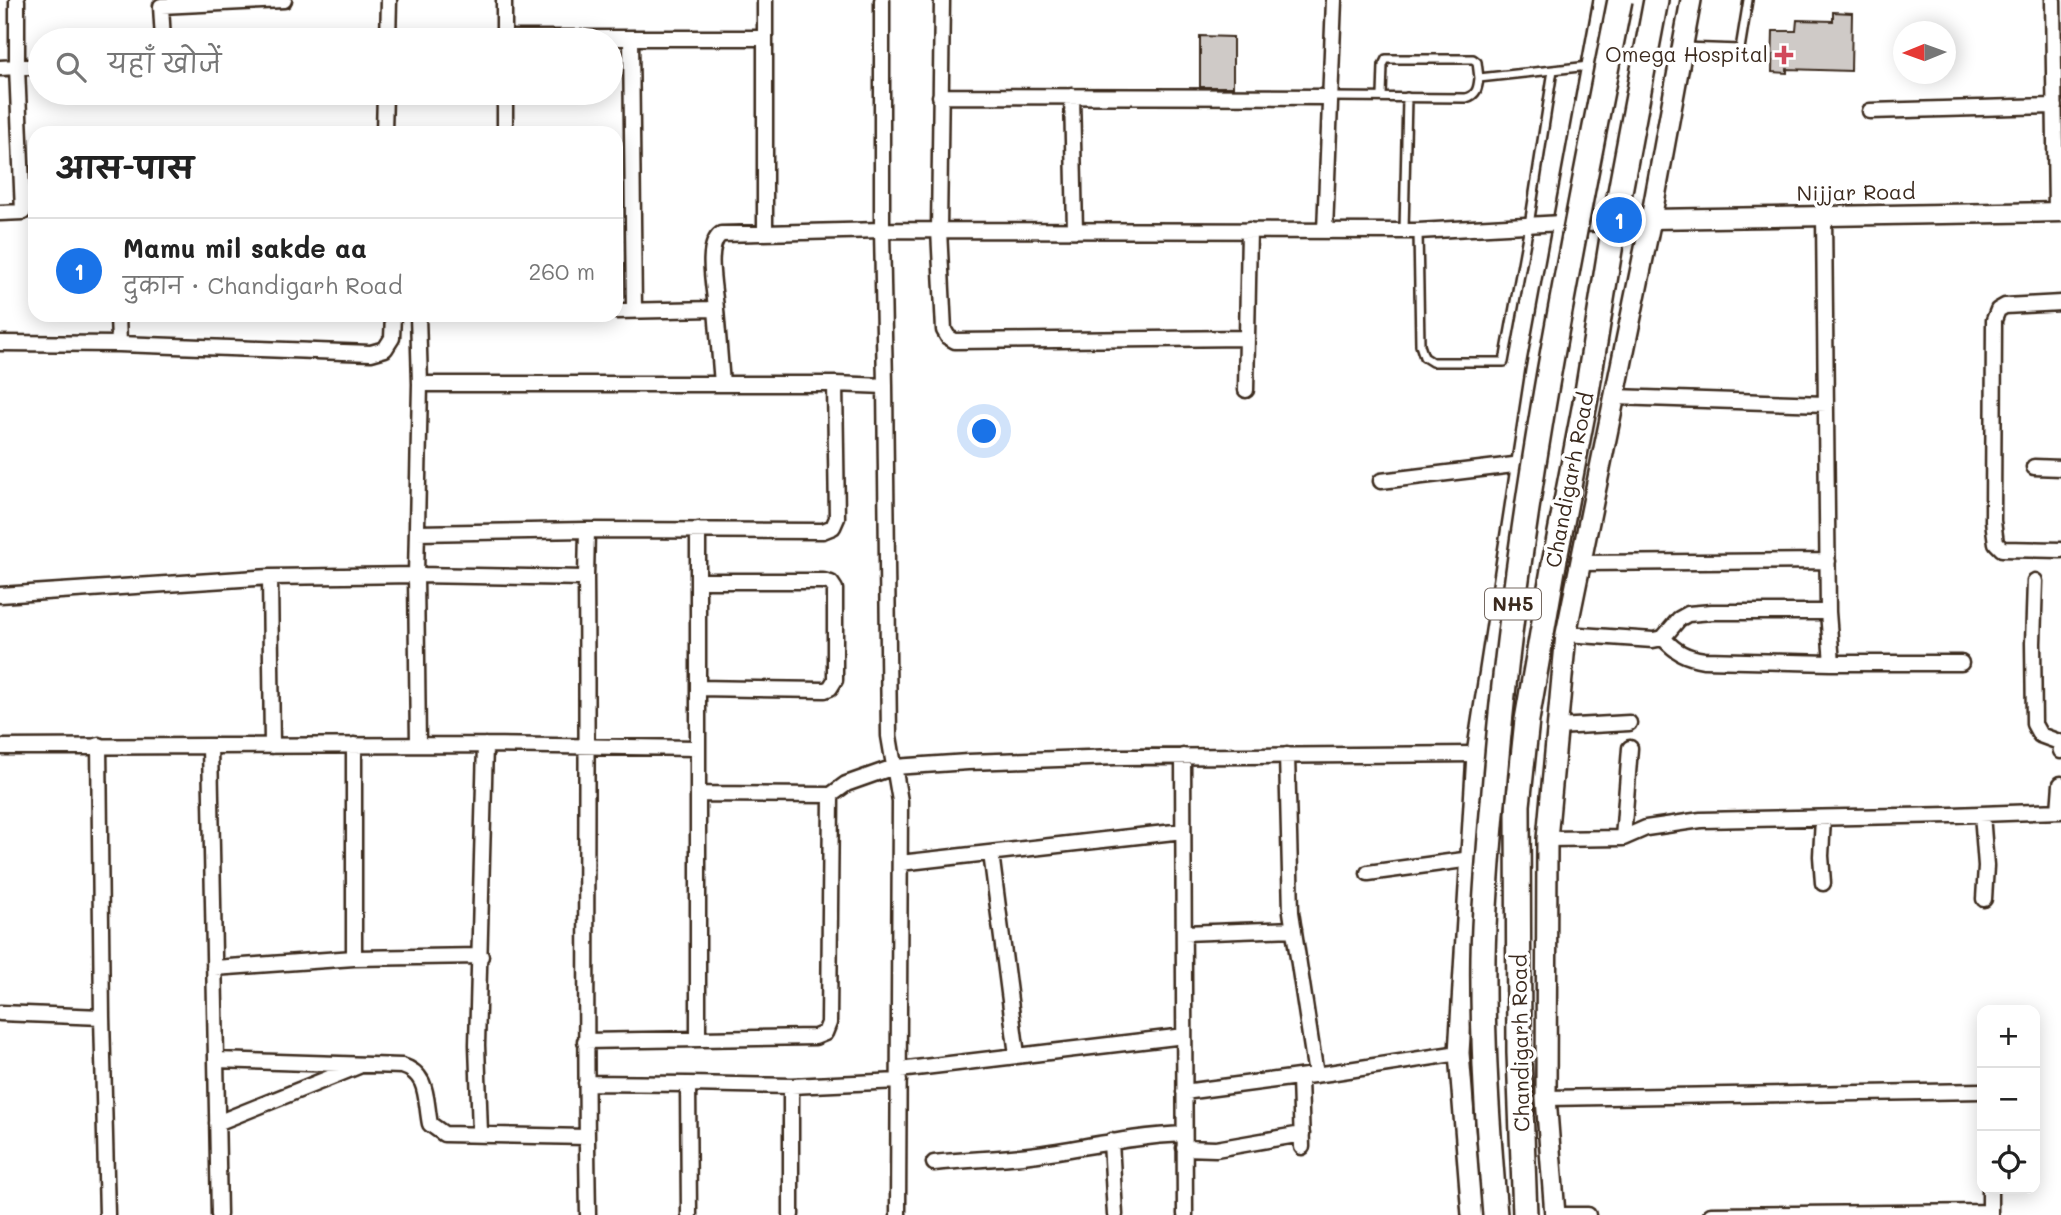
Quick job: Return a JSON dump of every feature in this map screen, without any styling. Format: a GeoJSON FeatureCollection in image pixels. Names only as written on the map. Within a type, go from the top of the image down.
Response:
{"type":"FeatureCollection","features":[{"type":"Feature","properties":{"kind":"highway","name":"NH5"},"geometry":{"type":"LineString","coordinates":[[1495,1215],[1485,1086],[1483,957],[1498,737],[1518,563],[1576,221],[1620,0]]}},
{"type":"Feature","properties":{"kind":"highway","name":"Chandigarh Road"},"geometry":{"type":"LineString","coordinates":[[1525,1215],[1519,1053],[1518,805],[1527,720],[1656,0]]}},
{"type":"Feature","properties":{"kind":"main road"},"geometry":{"type":"LineString","coordinates":[[1472,1215],[1459,1053],[1477,754],[1562,223],[1604,0]]}},
{"type":"Feature","properties":{"kind":"main road"},"geometry":{"type":"LineString","coordinates":[[1555,1215],[1546,1098],[1547,839],[1566,634],[1651,219],[1691,0]]}},
{"type":"Feature","properties":{"kind":"street"},"geometry":{"type":"LineString","coordinates":[[17,0],[17,67],[28,200]]}},
{"type":"Feature","properties":{"kind":"street"},"geometry":{"type":"LineString","coordinates":[[162,28],[161,3],[284,0]]}},
{"type":"Feature","properties":{"kind":"street"},"geometry":{"type":"LineString","coordinates":[[388,28],[389,0]]}},
{"type":"Feature","properties":{"kind":"street"},"geometry":{"type":"LineString","coordinates":[[505,0],[505,28]]}},
{"type":"Feature","properties":{"kind":"street"},"geometry":{"type":"LineString","coordinates":[[765,0],[765,232]]}},
{"type":"Feature","properties":{"kind":"street"},"geometry":{"type":"LineString","coordinates":[[882,0],[889,736],[900,801],[898,1215]]}},
{"type":"Feature","properties":{"kind":"street"},"geometry":{"type":"LineString","coordinates":[[943,0],[939,230],[944,330],[948,337],[955,341],[1247,338]]}},
{"type":"Feature","properties":{"kind":"street"},"geometry":{"type":"LineString","coordinates":[[1325,230],[1334,0]]}},
{"type":"Feature","properties":{"kind":"street"},"geometry":{"type":"LineString","coordinates":[[2053,0],[2058,68],[2055,106],[2059,212]]}},
{"type":"Feature","properties":{"kind":"street"},"geometry":{"type":"LineString","coordinates":[[623,38],[765,38]]}},
{"type":"Feature","properties":{"kind":"street"},"geometry":{"type":"LineString","coordinates":[[631,38],[634,311]]}},
{"type":"Feature","properties":{"kind":"street"},"geometry":{"type":"LineString","coordinates":[[0,68],[28,67]]}},
{"type":"Feature","properties":{"kind":"street"},"geometry":{"type":"LineString","coordinates":[[940,96],[1329,97]]}},
{"type":"Feature","properties":{"kind":"street"},"geometry":{"type":"LineString","coordinates":[[1072,96],[1075,230]]}},
{"type":"Feature","properties":{"kind":"street"},"geometry":{"type":"LineString","coordinates":[[384,126],[385,105]]}},
{"type":"Feature","properties":{"kind":"street"},"geometry":{"type":"LineString","coordinates":[[505,105],[505,126]]}},
{"type":"Feature","properties":{"kind":"street"},"geometry":{"type":"LineString","coordinates":[[1870,111],[2055,106]]}},
{"type":"Feature","properties":{"kind":"street"},"geometry":{"type":"LineString","coordinates":[[0,213],[28,212]]}},
{"type":"Feature","properties":{"kind":"street","name":"Nijjar Road"},"geometry":{"type":"LineString","coordinates":[[1562,223],[2059,212]]}},
{"type":"Feature","properties":{"kind":"street"},"geometry":{"type":"LineString","coordinates":[[1824,216],[1828,612],[1832,663]]}},
{"type":"Feature","properties":{"kind":"street"},"geometry":{"type":"LineString","coordinates":[[722,384],[711,249],[721,234],[883,230],[1411,231],[1562,223]]}},
{"type":"Feature","properties":{"kind":"street"},"geometry":{"type":"LineString","coordinates":[[1246,390],[1249,230]]}},
{"type":"Feature","properties":{"kind":"street"},"geometry":{"type":"LineString","coordinates":[[2061,303],[2004,306],[1998,310],[1994,320],[1993,521],[1996,543],[2002,548],[2061,550]]}},
{"type":"Feature","properties":{"kind":"street"},"geometry":{"type":"LineString","coordinates":[[623,311],[716,309]]}},
{"type":"Feature","properties":{"kind":"street"},"geometry":{"type":"LineString","coordinates":[[118,322],[119,344]]}},
{"type":"Feature","properties":{"kind":"street"},"geometry":{"type":"LineString","coordinates":[[0,343],[119,344],[371,353],[385,349],[392,338],[393,322]]}},
{"type":"Feature","properties":{"kind":"street"},"geometry":{"type":"LineString","coordinates":[[418,322],[418,745]]}},
{"type":"Feature","properties":{"kind":"street"},"geometry":{"type":"LineString","coordinates":[[419,384],[885,386]]}},
{"type":"Feature","properties":{"kind":"street"},"geometry":{"type":"LineString","coordinates":[[417,533],[587,530],[823,531],[832,527],[837,518],[835,384]]}},
{"type":"Feature","properties":{"kind":"street"},"geometry":{"type":"LineString","coordinates":[[1615,397],[1826,404]]}},
{"type":"Feature","properties":{"kind":"street"},"geometry":{"type":"LineString","coordinates":[[1381,481],[1522,464]]}},
{"type":"Feature","properties":{"kind":"street"},"geometry":{"type":"LineString","coordinates":[[2034,467],[2061,468]]}},
{"type":"Feature","properties":{"kind":"street"},"geometry":{"type":"LineString","coordinates":[[587,530],[585,1041],[588,1215]]}},
{"type":"Feature","properties":{"kind":"street"},"geometry":{"type":"LineString","coordinates":[[698,530],[698,1038]]}},
{"type":"Feature","properties":{"kind":"street"},"geometry":{"type":"LineString","coordinates":[[1580,563],[1828,561]]}},
{"type":"Feature","properties":{"kind":"street"},"geometry":{"type":"LineString","coordinates":[[0,595],[271,577],[416,575],[586,578]]}},
{"type":"Feature","properties":{"kind":"street"},"geometry":{"type":"LineString","coordinates":[[271,577],[272,746]]}},
{"type":"Feature","properties":{"kind":"street"},"geometry":{"type":"LineString","coordinates":[[698,688],[825,690],[830,688],[835,680],[835,589],[831,583],[822,580],[699,581]]}},
{"type":"Feature","properties":{"kind":"street"},"geometry":{"type":"LineString","coordinates":[[2035,581],[2034,720],[2037,733],[2059,742],[2061,751]]}},
{"type":"Feature","properties":{"kind":"street"},"geometry":{"type":"LineString","coordinates":[[1663,638],[1679,619],[1688,614],[1828,612]]}},
{"type":"Feature","properties":{"kind":"street"},"geometry":{"type":"LineString","coordinates":[[1566,634],[1663,638],[1675,651],[1687,658],[1832,663],[1961,663]]}},
{"type":"Feature","properties":{"kind":"street"},"geometry":{"type":"LineString","coordinates":[[1557,727],[1629,723]]}},
{"type":"Feature","properties":{"kind":"street"},"geometry":{"type":"LineString","coordinates":[[99,745],[107,1215]]}},
{"type":"Feature","properties":{"kind":"street"},"geometry":{"type":"LineString","coordinates":[[354,745],[354,958]]}},
{"type":"Feature","properties":{"kind":"street"},"geometry":{"type":"LineString","coordinates":[[480,1133],[477,1045],[485,745]]}},
{"type":"Feature","properties":{"kind":"street"},"geometry":{"type":"LineString","coordinates":[[0,747],[485,745],[698,748]]}},
{"type":"Feature","properties":{"kind":"street"},"geometry":{"type":"LineString","coordinates":[[210,746],[219,1215]]}},
{"type":"Feature","properties":{"kind":"street"},"geometry":{"type":"LineString","coordinates":[[1623,838],[1630,748]]}},
{"type":"Feature","properties":{"kind":"street"},"geometry":{"type":"LineString","coordinates":[[699,794],[831,795],[846,784],[894,767],[981,761],[1183,756],[1477,754]]}},
{"type":"Feature","properties":{"kind":"street"},"geometry":{"type":"LineString","coordinates":[[1287,755],[1294,929],[1316,1075]]}},
{"type":"Feature","properties":{"kind":"street"},"geometry":{"type":"LineString","coordinates":[[1183,756],[1185,1215]]}},
{"type":"Feature","properties":{"kind":"street"},"geometry":{"type":"LineString","coordinates":[[1547,839],[1623,838],[1646,828],[1701,820],[2060,811],[2061,785]]}},
{"type":"Feature","properties":{"kind":"street"},"geometry":{"type":"LineString","coordinates":[[585,1041],[815,1037],[825,1033],[829,1023],[831,795]]}},
{"type":"Feature","properties":{"kind":"street"},"geometry":{"type":"LineString","coordinates":[[1982,814],[1986,866],[1984,899]]}},
{"type":"Feature","properties":{"kind":"street"},"geometry":{"type":"LineString","coordinates":[[1823,818],[1823,883]]}},
{"type":"Feature","properties":{"kind":"street"},"geometry":{"type":"LineString","coordinates":[[900,863],[1183,831]]}},
{"type":"Feature","properties":{"kind":"street"},"geometry":{"type":"LineString","coordinates":[[991,853],[1017,1055]]}},
{"type":"Feature","properties":{"kind":"street"},"geometry":{"type":"LineString","coordinates":[[1368,873],[1471,859]]}},
{"type":"Feature","properties":{"kind":"street"},"geometry":{"type":"LineString","coordinates":[[1184,933],[1294,929]]}},
{"type":"Feature","properties":{"kind":"street"},"geometry":{"type":"LineString","coordinates":[[214,968],[354,958],[481,956]]}},
{"type":"Feature","properties":{"kind":"street"},"geometry":{"type":"LineString","coordinates":[[0,1013],[102,1017]]}},
{"type":"Feature","properties":{"kind":"street"},"geometry":{"type":"LineString","coordinates":[[586,1083],[791,1086],[899,1075],[1017,1055],[1184,1036]]}},
{"type":"Feature","properties":{"kind":"street"},"geometry":{"type":"LineString","coordinates":[[1184,1092],[1459,1053]]}},
{"type":"Feature","properties":{"kind":"street"},"geometry":{"type":"LineString","coordinates":[[216,1060],[402,1066],[414,1069],[421,1076],[430,1124],[444,1134],[587,1137]]}},
{"type":"Feature","properties":{"kind":"street"},"geometry":{"type":"LineString","coordinates":[[217,1123],[365,1064]]}},
{"type":"Feature","properties":{"kind":"street"},"geometry":{"type":"LineString","coordinates":[[934,1163],[1006,1158],[1148,1135],[1216,1149],[1302,1141],[1300,1077]]}},
{"type":"Feature","properties":{"kind":"street"},"geometry":{"type":"LineString","coordinates":[[688,1084],[689,1215]]}},
{"type":"Feature","properties":{"kind":"street"},"geometry":{"type":"LineString","coordinates":[[791,1086],[791,1215]]}},
{"type":"Feature","properties":{"kind":"street"},"geometry":{"type":"LineString","coordinates":[[1546,1098],[1977,1091]]}},
{"type":"Feature","properties":{"kind":"street"},"geometry":{"type":"LineString","coordinates":[[1111,1141],[1115,1215]]}},
{"type":"Feature","properties":{"kind":"street"},"geometry":{"type":"LineString","coordinates":[[1711,1215],[1990,1214],[1990,1194]]}},
{"type":"Feature","properties":{"kind":"street"},"geometry":{"type":"LineString","coordinates":[[1555,1215],[1588,1215]]}},
{"type":"Feature","properties":{"kind":"lane"},"geometry":{"type":"LineString","coordinates":[[1682,47],[1740,49],[1748,0]]}},
{"type":"Feature","properties":{"kind":"lane"},"geometry":{"type":"LineString","coordinates":[[1329,97],[1466,98],[1477,90],[1477,62],[1473,59],[1386,59],[1382,65],[1382,96]]}},
{"type":"Feature","properties":{"kind":"lane"},"geometry":{"type":"LineString","coordinates":[[1479,78],[1593,66]]}},
{"type":"Feature","properties":{"kind":"lane"},"geometry":{"type":"LineString","coordinates":[[1407,97],[1411,231],[1420,345],[1424,357],[1432,362],[1504,362],[1530,225],[1553,70]]}},
{"type":"Feature","properties":{"kind":"building"},"geometry":{"type":"Polygon","coordinates":[[[1833,12],[1852,13],[1851,71],[1787,69],[1787,73],[1772,72],[1773,31],[1796,31],[1797,20],[1833,21],[1833,12]]]}},
{"type":"Feature","properties":{"kind":"building"},"geometry":{"type":"Polygon","coordinates":[[[1200,36],[1233,37],[1233,87],[1200,87],[1200,36]]]}},
{"type":"Feature","properties":{"kind":"place","name":"Omega Hospital"},"geometry":{"type":"Point","coordinates":[1784,55]}},
{"type":"Feature","properties":{"kind":"place","name":"Mamu mil sakde aa"},"geometry":{"type":"Point","coordinates":[1619,220]}}]}
